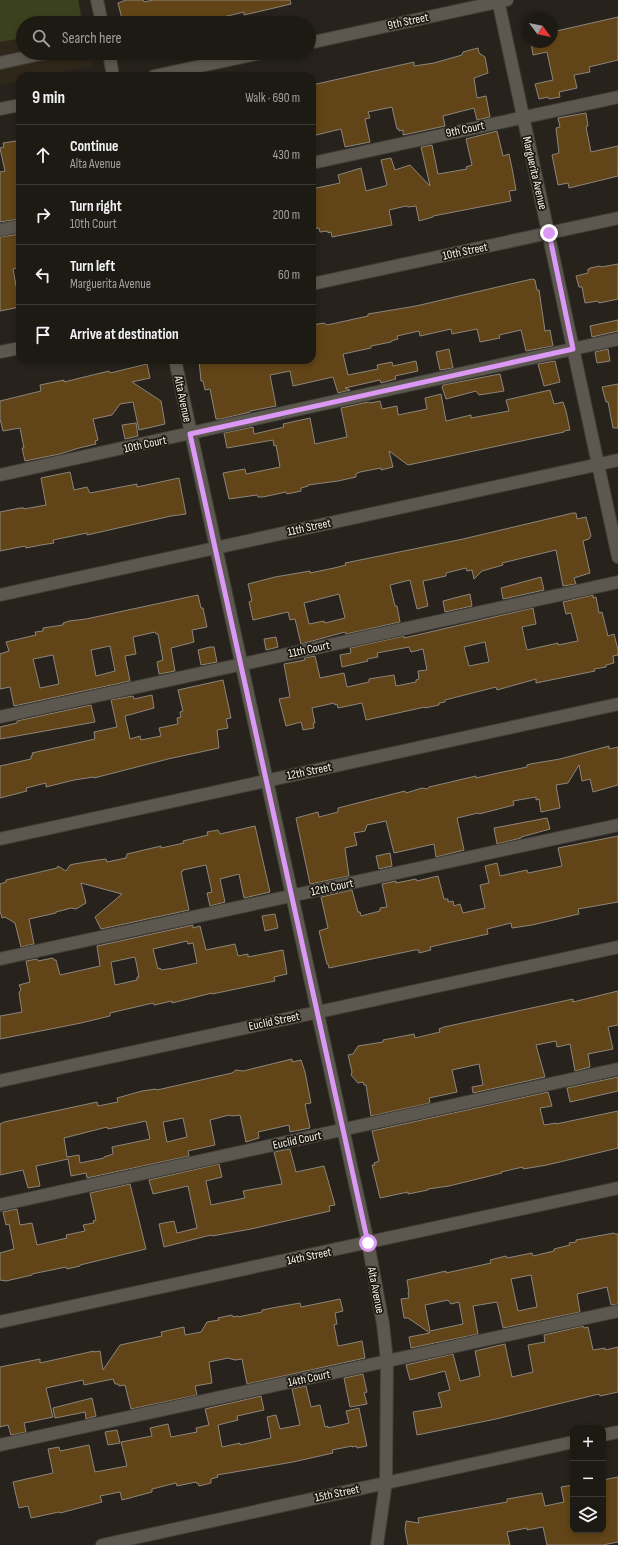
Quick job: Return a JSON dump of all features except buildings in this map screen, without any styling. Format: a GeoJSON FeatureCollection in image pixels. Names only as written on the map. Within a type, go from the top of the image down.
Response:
{"type":"FeatureCollection","features":[{"type":"Feature","properties":{"kind":"street"},"geometry":{"type":"LineString","coordinates":[[97,0],[100,16]]}},
{"type":"Feature","properties":{"kind":"street","name":"9th Street"},"geometry":{"type":"LineString","coordinates":[[316,41],[501,1]]}},
{"type":"Feature","properties":{"kind":"street","name":"Marguerita Avenue"},"geometry":{"type":"LineString","coordinates":[[501,1],[523,117],[618,556]]}},
{"type":"Feature","properties":{"kind":"street"},"geometry":{"type":"LineString","coordinates":[[0,63],[16,60]]}},
{"type":"Feature","properties":{"kind":"street"},"geometry":{"type":"LineString","coordinates":[[110,60],[112,72]]}},
{"type":"Feature","properties":{"kind":"street"},"geometry":{"type":"LineString","coordinates":[[173,72],[228,60]]}},
{"type":"Feature","properties":{"kind":"street","name":"9th Court"},"geometry":{"type":"LineString","coordinates":[[316,162],[618,97]]}},
{"type":"Feature","properties":{"kind":"street"},"geometry":{"type":"LineString","coordinates":[[0,109],[16,106]]}},
{"type":"Feature","properties":{"kind":"street","name":"10th Street"},"geometry":{"type":"LineString","coordinates":[[316,283],[618,218]]}},
{"type":"Feature","properties":{"kind":"street"},"geometry":{"type":"LineString","coordinates":[[0,230],[16,227]]}},
{"type":"Feature","properties":{"kind":"street","name":"10th Court"},"geometry":{"type":"LineString","coordinates":[[0,475],[618,340]]}},
{"type":"Feature","properties":{"kind":"street"},"geometry":{"type":"LineString","coordinates":[[0,352],[16,349]]}},
{"type":"Feature","properties":{"kind":"street","name":"Alta Avenue"},"geometry":{"type":"LineString","coordinates":[[176,364],[342,1131],[368,1243],[383,1324],[387,1361],[386,1482],[377,1545]]}},
{"type":"Feature","properties":{"kind":"street","name":"11th Street"},"geometry":{"type":"LineString","coordinates":[[0,595],[618,460]]}},
{"type":"Feature","properties":{"kind":"street","name":"11th Court"},"geometry":{"type":"LineString","coordinates":[[0,717],[618,582]]}},
{"type":"Feature","properties":{"kind":"street","name":"12th Street"},"geometry":{"type":"LineString","coordinates":[[0,839],[618,704]]}},
{"type":"Feature","properties":{"kind":"street","name":"12th Court"},"geometry":{"type":"LineString","coordinates":[[0,959],[618,825]]}},
{"type":"Feature","properties":{"kind":"street","name":"Euclid Street"},"geometry":{"type":"LineString","coordinates":[[0,1081],[618,946]]}},
{"type":"Feature","properties":{"kind":"street","name":"Euclid Court"},"geometry":{"type":"LineString","coordinates":[[0,1205],[342,1131],[618,1069]]}},
{"type":"Feature","properties":{"kind":"street","name":"14th Street"},"geometry":{"type":"LineString","coordinates":[[0,1322],[618,1188]]}},
{"type":"Feature","properties":{"kind":"street","name":"14th Court"},"geometry":{"type":"LineString","coordinates":[[0,1445],[618,1311]]}},
{"type":"Feature","properties":{"kind":"street"},"geometry":{"type":"LineString","coordinates":[[606,1434],[618,1432]]}},
{"type":"Feature","properties":{"kind":"street","name":"15th Street"},"geometry":{"type":"LineString","coordinates":[[102,1545],[570,1443]]}},
{"type":"Feature","properties":{"kind":"shaded area"},"geometry":{"type":"Polygon","coordinates":[[[0,0],[79,0],[82,16],[16,16],[16,60],[92,60],[93,66],[64,72],[16,72],[16,82],[0,86],[0,0]]]}},
{"type":"Feature","properties":{"kind":"green space"},"geometry":{"type":"Polygon","coordinates":[[[0,0],[78,0],[81,16],[16,16],[16,39],[0,42],[0,0]]]}},
{"type":"Feature","properties":{"kind":"route"},"geometry":{"type":"LineString","coordinates":[[368,1243],[342,1131],[240,664],[216,547],[190,434],[573,349],[549,233]]}}]}
